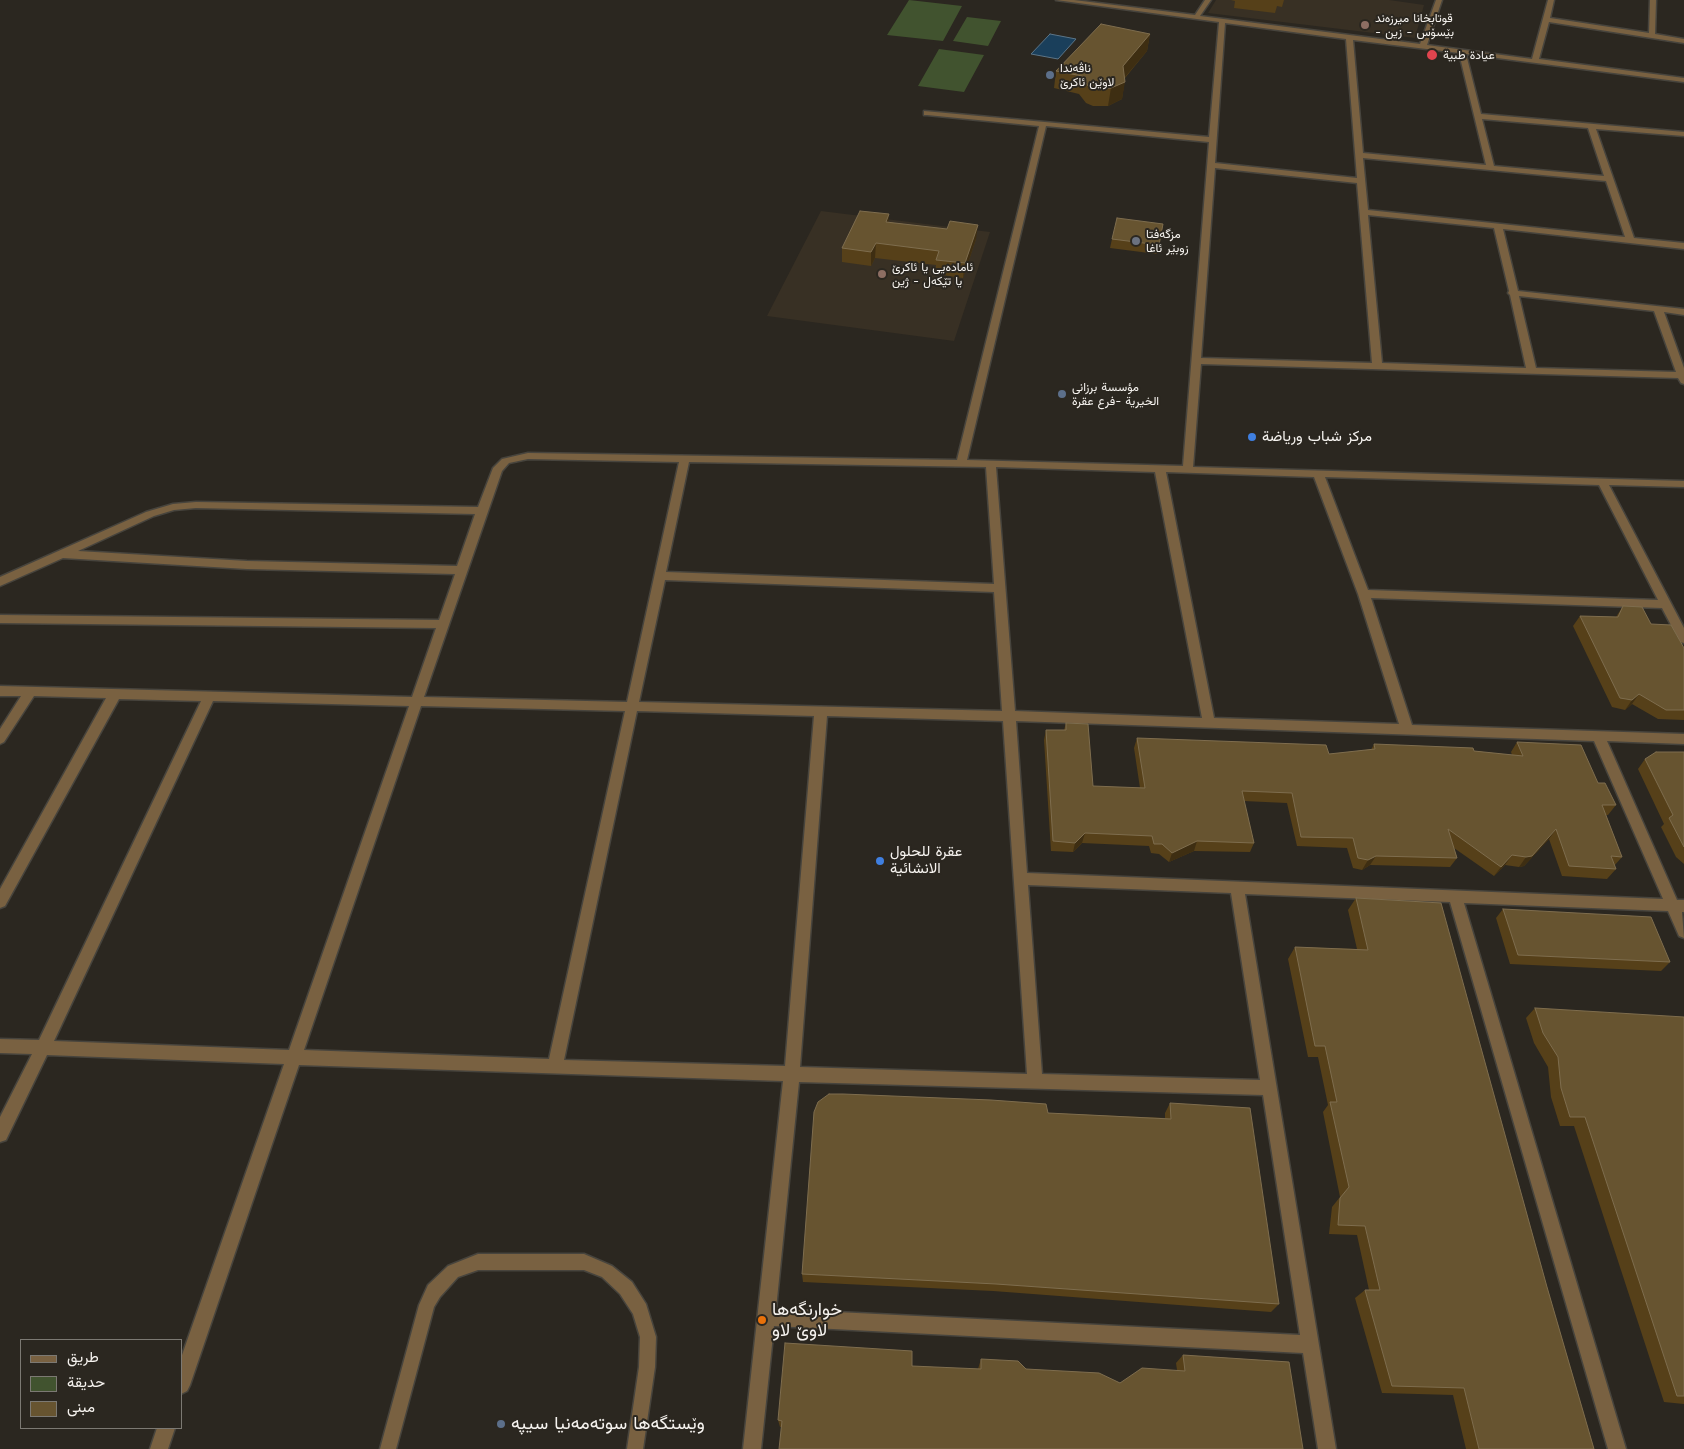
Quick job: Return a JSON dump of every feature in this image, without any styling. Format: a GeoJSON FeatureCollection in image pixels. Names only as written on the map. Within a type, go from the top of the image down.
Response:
{"type":"FeatureCollection","features":[{"type":"Feature","properties":{"kind":"street"},"geometry":{"type":"LineString","coordinates":[[1058,0],[1094,2],[1196,18],[1684,80]]}},
{"type":"Feature","properties":{"kind":"street"},"geometry":{"type":"LineString","coordinates":[[1196,18],[1208,0]]}},
{"type":"Feature","properties":{"kind":"street"},"geometry":{"type":"LineString","coordinates":[[1422,46],[1439,0]]}},
{"type":"Feature","properties":{"kind":"street"},"geometry":{"type":"LineString","coordinates":[[1535,61],[1551,0]]}},
{"type":"Feature","properties":{"kind":"street"},"geometry":{"type":"LineString","coordinates":[[1645,0],[1653,1],[1652,36]]}},
{"type":"Feature","properties":{"kind":"street"},"geometry":{"type":"LineString","coordinates":[[1545,19],[1684,41]]}},
{"type":"Feature","properties":{"kind":"street"},"geometry":{"type":"LineString","coordinates":[[1188,470],[1222,21]]}},
{"type":"Feature","properties":{"kind":"street"},"geometry":{"type":"LineString","coordinates":[[1350,37],[1377,366]]}},
{"type":"Feature","properties":{"kind":"street"},"geometry":{"type":"LineString","coordinates":[[1462,51],[1490,167]]}},
{"type":"Feature","properties":{"kind":"street"},"geometry":{"type":"LineString","coordinates":[[926,113],[1213,140]]}},
{"type":"Feature","properties":{"kind":"street"},"geometry":{"type":"LineString","coordinates":[[1477,116],[1684,134]]}},
{"type":"Feature","properties":{"kind":"street"},"geometry":{"type":"LineString","coordinates":[[961,464],[1043,124]]}},
{"type":"Feature","properties":{"kind":"street"},"geometry":{"type":"LineString","coordinates":[[1591,126],[1630,240]]}},
{"type":"Feature","properties":{"kind":"street"},"geometry":{"type":"LineString","coordinates":[[1359,154],[1610,179]]}},
{"type":"Feature","properties":{"kind":"street"},"geometry":{"type":"LineString","coordinates":[[1211,165],[1362,180]]}},
{"type":"Feature","properties":{"kind":"street"},"geometry":{"type":"LineString","coordinates":[[1364,212],[1684,246]]}},
{"type":"Feature","properties":{"kind":"street"},"geometry":{"type":"LineString","coordinates":[[1498,226],[1512,293],[1532,371]]}},
{"type":"Feature","properties":{"kind":"street"},"geometry":{"type":"LineString","coordinates":[[1512,293],[1684,312]]}},
{"type":"Feature","properties":{"kind":"street"},"geometry":{"type":"LineString","coordinates":[[1197,361],[1532,371],[1683,378],[1658,309]]}},
{"type":"Feature","properties":{"kind":"street"},"geometry":{"type":"LineString","coordinates":[[182,1382],[418,702],[482,511],[497,470],[501,465],[513,458],[528,456],[991,464],[1684,484]]}},
{"type":"Feature","properties":{"kind":"street"},"geometry":{"type":"LineString","coordinates":[[555,1067],[685,459]]}},
{"type":"Feature","properties":{"kind":"street"},"geometry":{"type":"LineString","coordinates":[[991,464],[1036,1081]]}},
{"type":"Feature","properties":{"kind":"street"},"geometry":{"type":"LineString","coordinates":[[1160,469],[1210,723]]}},
{"type":"Feature","properties":{"kind":"street"},"geometry":{"type":"LineString","coordinates":[[1318,473],[1364,594],[1407,730]]}},
{"type":"Feature","properties":{"kind":"street"},"geometry":{"type":"LineString","coordinates":[[1602,481],[1684,639]]}},
{"type":"Feature","properties":{"kind":"street"},"geometry":{"type":"LineString","coordinates":[[0,582],[150,514],[185,505],[482,511]]}},
{"type":"Feature","properties":{"kind":"street"},"geometry":{"type":"LineString","coordinates":[[61,554],[247,565],[462,570]]}},
{"type":"Feature","properties":{"kind":"street"},"geometry":{"type":"LineString","coordinates":[[660,576],[1000,588]]}},
{"type":"Feature","properties":{"kind":"street"},"geometry":{"type":"LineString","coordinates":[[1364,594],[1666,604]]}},
{"type":"Feature","properties":{"kind":"street"},"geometry":{"type":"LineString","coordinates":[[0,619],[444,624]]}},
{"type":"Feature","properties":{"kind":"street"},"geometry":{"type":"LineString","coordinates":[[0,691],[1009,716],[1684,739]]}},
{"type":"Feature","properties":{"kind":"street"},"geometry":{"type":"LineString","coordinates":[[0,739],[30,692]]}},
{"type":"Feature","properties":{"kind":"street"},"geometry":{"type":"LineString","coordinates":[[0,902],[115,694]]}},
{"type":"Feature","properties":{"kind":"street"},"geometry":{"type":"LineString","coordinates":[[0,1134],[43,1048],[209,696]]}},
{"type":"Feature","properties":{"kind":"street"},"geometry":{"type":"LineString","coordinates":[[752,1449],[792,1073],[821,712]]}},
{"type":"Feature","properties":{"kind":"street"},"geometry":{"type":"LineString","coordinates":[[1598,736],[1678,906],[1684,932]]}},
{"type":"Feature","properties":{"kind":"street"},"geometry":{"type":"LineString","coordinates":[[1021,879],[1678,906]]}},
{"type":"Feature","properties":{"kind":"street"},"geometry":{"type":"LineString","coordinates":[[1237,888],[1326,1449]]}},
{"type":"Feature","properties":{"kind":"street"},"geometry":{"type":"LineString","coordinates":[[1455,896],[1617,1449]]}},
{"type":"Feature","properties":{"kind":"street"},"geometry":{"type":"LineString","coordinates":[[0,1046],[555,1067],[1268,1088]]}},
{"type":"Feature","properties":{"kind":"street"},"geometry":{"type":"LineString","coordinates":[[767,1317],[1308,1344]]}},
{"type":"Feature","properties":{"kind":"street"},"geometry":{"type":"LineString","coordinates":[[159,1449],[166,1429]]}},
{"type":"Feature","properties":{"kind":"lane"},"geometry":{"type":"LineString","coordinates":[[388,1449],[428,1305],[434,1292],[453,1271],[465,1265],[478,1262],[584,1262],[607,1272],[626,1288],[640,1310],[648,1337],[647,1367],[635,1449]]}},
{"type":"Feature","properties":{"kind":"shaded area","name":"قوتابخانا میرزەند - بێسۆس - زین"},"geometry":{"type":"Polygon","coordinates":[[[1216,0],[1389,0],[1424,5],[1415,38],[1208,13],[1216,0]]]}},
{"type":"Feature","properties":{"kind":"shaded area","name":"ئامادەیی یا ئاکرێ یا تێکەل - ژین"},"geometry":{"type":"Polygon","coordinates":[[[821,211],[990,232],[954,341],[767,316],[821,211]]]}},
{"type":"Feature","properties":{"kind":"green space"},"geometry":{"type":"Polygon","coordinates":[[[909,0],[962,6],[943,41],[887,35],[909,0]]]}},
{"type":"Feature","properties":{"kind":"green space"},"geometry":{"type":"Polygon","coordinates":[[[967,17],[1001,21],[988,46],[953,41],[967,17]]]}},
{"type":"Feature","properties":{"kind":"green space"},"geometry":{"type":"Polygon","coordinates":[[[939,49],[984,55],[964,92],[918,86],[939,49]]]}},
{"type":"Feature","properties":{"kind":"water"},"geometry":{"type":"Polygon","coordinates":[[[1050,34],[1076,39],[1058,59],[1031,54],[1050,34]]]}},
{"type":"Feature","properties":{"kind":"building"},"geometry":{"type":"Polygon","coordinates":[[[1101,24],[1150,34],[1123,66],[1125,82],[1111,88],[1096,89],[1088,86],[1082,76],[1056,71],[1101,24]]]}},
{"type":"Feature","properties":{"kind":"building"},"geometry":{"type":"Polygon","coordinates":[[[860,211],[889,214],[886,222],[947,229],[950,221],[978,225],[965,263],[936,260],[939,251],[876,243],[871,252],[842,248],[860,211]]]}},
{"type":"Feature","properties":{"kind":"building"},"geometry":{"type":"Polygon","coordinates":[[[1117,218],[1163,224],[1159,245],[1112,239],[1117,218]]]}},
{"type":"Feature","properties":{"kind":"building"},"geometry":{"type":"Polygon","coordinates":[[[1623,606],[1642,607],[1651,624],[1671,625],[1684,648],[1684,710],[1666,710],[1639,694],[1632,700],[1620,698],[1580,616],[1618,617],[1623,606]]]}},
{"type":"Feature","properties":{"kind":"building"},"geometry":{"type":"Polygon","coordinates":[[[1066,723],[1088,724],[1093,786],[1145,788],[1137,738],[1326,745],[1329,754],[1375,749],[1374,744],[1473,748],[1474,751],[1523,756],[1517,742],[1581,745],[1598,783],[1605,783],[1616,805],[1602,805],[1622,857],[1611,856],[1616,869],[1569,866],[1556,829],[1532,856],[1512,855],[1501,867],[1448,829],[1457,858],[1376,856],[1368,860],[1358,858],[1353,838],[1301,837],[1292,793],[1242,791],[1254,843],[1197,841],[1172,853],[1162,844],[1154,844],[1152,836],[1085,833],[1075,843],[1053,841],[1046,730],[1066,730],[1066,723]]]}},
{"type":"Feature","properties":{"kind":"building"},"geometry":{"type":"Polygon","coordinates":[[[1656,752],[1684,752],[1684,847],[1669,818],[1673,815],[1645,759],[1656,752]]]}},
{"type":"Feature","properties":{"kind":"building"},"geometry":{"type":"Polygon","coordinates":[[[1356,898],[1441,903],[1547,1287],[1594,1449],[1479,1449],[1464,1388],[1392,1386],[1365,1290],[1380,1290],[1365,1226],[1338,1225],[1340,1198],[1349,1187],[1330,1102],[1337,1102],[1325,1046],[1315,1046],[1295,947],[1368,950],[1356,898]]]}},
{"type":"Feature","properties":{"kind":"building"},"geometry":{"type":"Polygon","coordinates":[[[1503,909],[1651,917],[1670,962],[1518,955],[1503,909]]]}},
{"type":"Feature","properties":{"kind":"building"},"geometry":{"type":"Polygon","coordinates":[[[1535,1008],[1684,1017],[1684,1396],[1677,1396],[1585,1117],[1570,1117],[1561,1088],[1558,1057],[1543,1033],[1535,1008]]]}},
{"type":"Feature","properties":{"kind":"building"},"geometry":{"type":"Polygon","coordinates":[[[829,1094],[1046,1104],[1048,1113],[1171,1119],[1170,1103],[1250,1108],[1279,1304],[996,1284],[802,1274],[814,1112],[818,1102],[829,1094]]]}},
{"type":"Feature","properties":{"kind":"building"},"geometry":{"type":"Polygon","coordinates":[[[785,1343],[912,1351],[912,1366],[981,1369],[981,1359],[1018,1361],[1026,1369],[1099,1373],[1120,1383],[1142,1368],[1185,1371],[1183,1355],[1289,1362],[1303,1449],[779,1449],[782,1421],[778,1420],[785,1343]]]}},
{"type":"Feature","properties":{"kind":"place","name":"قوتابخانا میرزەند - بێسۆس - زین"},"geometry":{"type":"Point","coordinates":[1365,25]}},
{"type":"Feature","properties":{"kind":"place","name":"عيادة طبية"},"geometry":{"type":"Point","coordinates":[1432,55]}},
{"type":"Feature","properties":{"kind":"place","name":"ناڤەندا لاوێن ئاکرێ"},"geometry":{"type":"Point","coordinates":[1050,75]}},
{"type":"Feature","properties":{"kind":"place","name":"مزگەفتا زوبێر ئاغا"},"geometry":{"type":"Point","coordinates":[1136,241]}},
{"type":"Feature","properties":{"kind":"place","name":"ئامادەیی یا ئاکرێ یا تێکەل - ژین"},"geometry":{"type":"Point","coordinates":[882,274]}},
{"type":"Feature","properties":{"kind":"place","name":"مؤسسة برزانى الخيرية -فرع عقرة"},"geometry":{"type":"Point","coordinates":[1062,394]}},
{"type":"Feature","properties":{"kind":"place","name":"مركز شباب ورياضة"},"geometry":{"type":"Point","coordinates":[1252,437]}},
{"type":"Feature","properties":{"kind":"place","name":"عقرة للحلول الانشائیة"},"geometry":{"type":"Point","coordinates":[880,861]}},
{"type":"Feature","properties":{"kind":"place","name":"خوارنگەھا لاوێ لاو"},"geometry":{"type":"Point","coordinates":[762,1320]}},
{"type":"Feature","properties":{"kind":"place","name":"وێستگەها سوتەمەنیا سیپە"},"geometry":{"type":"Point","coordinates":[501,1424]}}]}
